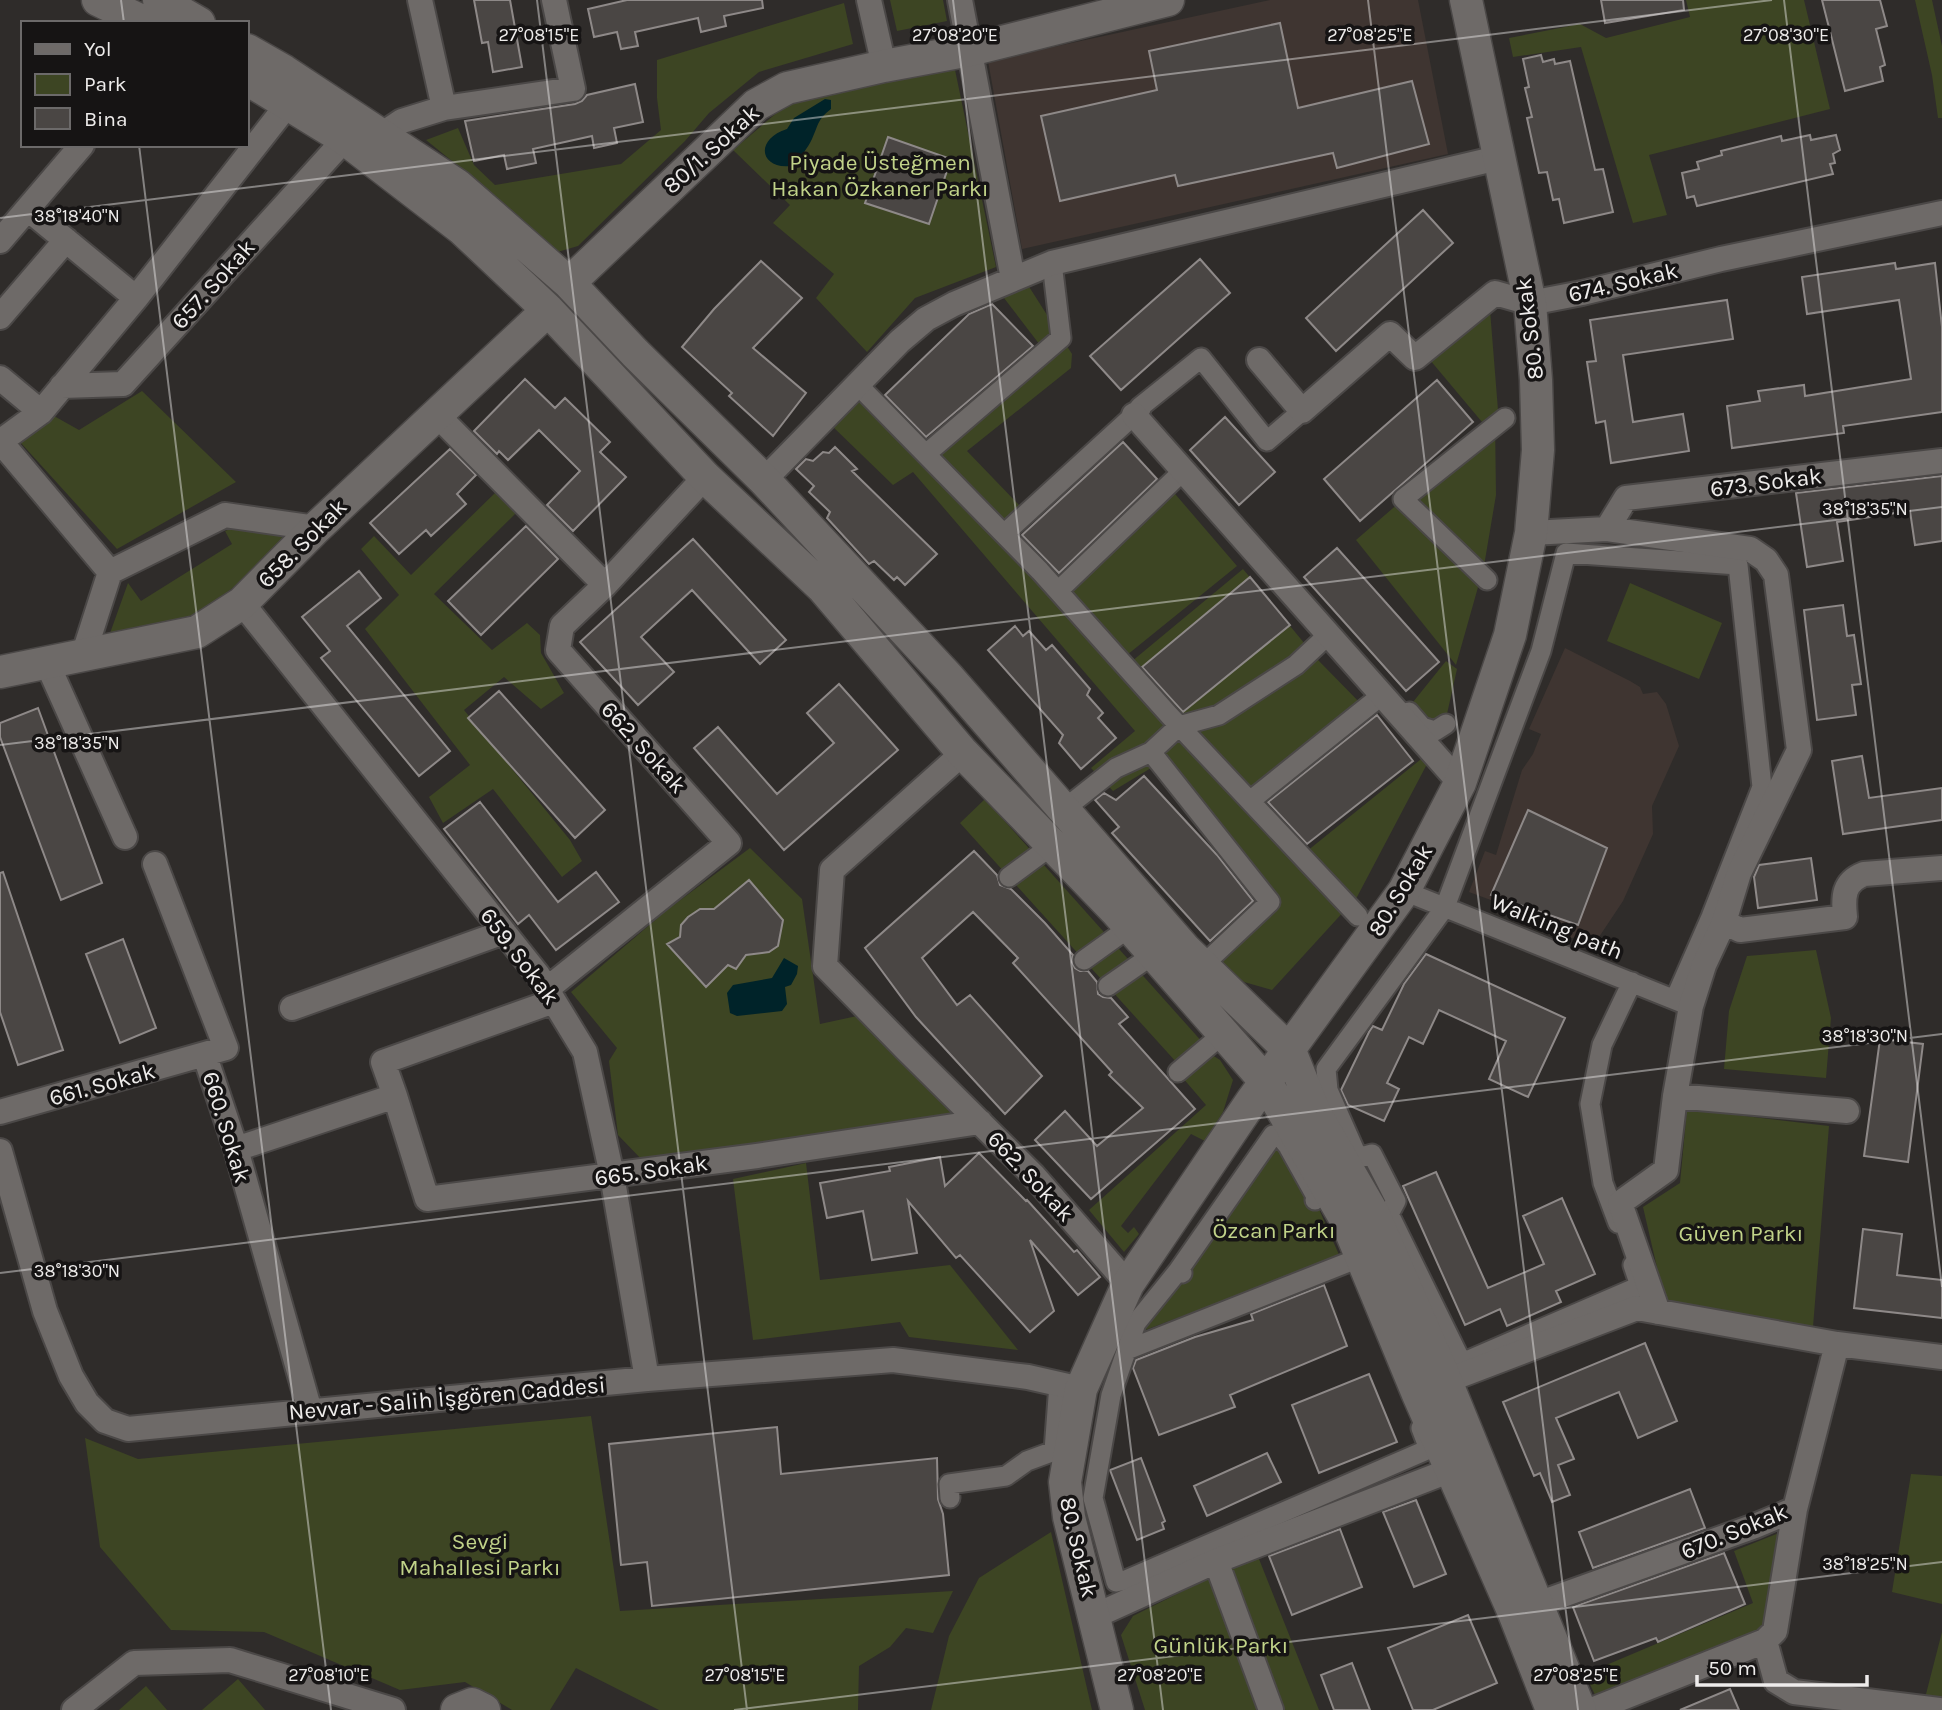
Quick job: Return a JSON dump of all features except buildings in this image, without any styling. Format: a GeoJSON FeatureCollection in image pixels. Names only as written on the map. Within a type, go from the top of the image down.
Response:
{"type":"FeatureCollection","features":[{"type":"Feature","properties":{"kind":"street"},"geometry":{"type":"LineString","coordinates":[[98,0],[142,21]]}},
{"type":"Feature","properties":{"kind":"street"},"geometry":{"type":"LineString","coordinates":[[159,0],[196,21]]}},
{"type":"Feature","properties":{"kind":"street"},"geometry":{"type":"LineString","coordinates":[[420,0],[444,108]]}},
{"type":"Feature","properties":{"kind":"street"},"geometry":{"type":"LineString","coordinates":[[381,135],[402,121],[444,108],[573,89],[554,0]]}},
{"type":"Feature","properties":{"kind":"street"},"geometry":{"type":"LineString","coordinates":[[869,0],[884,66]]}},
{"type":"Feature","properties":{"kind":"street"},"geometry":{"type":"LineString","coordinates":[[960,0],[1013,279]]}},
{"type":"Feature","properties":{"kind":"street","name":"80/1. Sokak"},"geometry":{"type":"LineString","coordinates":[[569,283],[756,105],[787,88],[970,50],[1168,0]]}},
{"type":"Feature","properties":{"kind":"street","name":"80. Sokak"},"geometry":{"type":"LineString","coordinates":[[1117,1710],[1069,1517],[1065,1482],[1070,1386],[1128,1284],[1266,1082],[1404,891],[1460,783],[1510,635],[1531,533],[1538,450],[1530,303],[1466,0]]}},
{"type":"Feature","properties":{"kind":"street"},"geometry":{"type":"LineString","coordinates":[[248,51],[284,71],[457,186],[569,283],[635,353],[764,480],[948,678],[1185,949],[1290,1051],[1315,1113],[1374,1214],[1446,1381],[1525,1609],[1552,1710]]}},
{"type":"Feature","properties":{"kind":"street"},"geometry":{"type":"LineString","coordinates":[[248,80],[345,139],[462,229],[548,310],[705,477],[822,587],[962,753],[1130,927],[1266,1082],[1346,1220],[1451,1470],[1580,1710]]}},
{"type":"Feature","properties":{"kind":"street"},"geometry":{"type":"LineString","coordinates":[[110,572],[1,441],[41,412],[136,298],[288,104]]}},
{"type":"Feature","properties":{"kind":"street","name":"657. Sokak"},"geometry":{"type":"LineString","coordinates":[[62,386],[123,384],[345,139]]}},
{"type":"Feature","properties":{"kind":"street"},"geometry":{"type":"LineString","coordinates":[[0,241],[80,147]]}},
{"type":"Feature","properties":{"kind":"street"},"geometry":{"type":"LineString","coordinates":[[764,480],[900,341],[926,319],[954,304],[1052,263],[1498,158]]}},
{"type":"Feature","properties":{"kind":"street"},"geometry":{"type":"LineString","coordinates":[[28,209],[136,298]]}},
{"type":"Feature","properties":{"kind":"street","name":"674. Sokak"},"geometry":{"type":"LineString","coordinates":[[1302,411],[1390,334],[1415,358],[1495,293],[1530,303],[1721,259],[1942,213]]}},
{"type":"Feature","properties":{"kind":"street"},"geometry":{"type":"LineString","coordinates":[[0,317],[65,240]]}},
{"type":"Feature","properties":{"kind":"street"},"geometry":{"type":"LineString","coordinates":[[926,454],[1062,338],[1052,263]]}},
{"type":"Feature","properties":{"kind":"street","name":"658. Sokak"},"geometry":{"type":"LineString","coordinates":[[0,672],[197,632],[242,603],[316,528],[548,310]]}},
{"type":"Feature","properties":{"kind":"street"},"geometry":{"type":"LineString","coordinates":[[1004,534],[1137,411],[1201,358],[1267,441],[1302,411],[1259,360]]}},
{"type":"Feature","properties":{"kind":"street"},"geometry":{"type":"LineString","coordinates":[[0,378],[41,412]]}},
{"type":"Feature","properties":{"kind":"street"},"geometry":{"type":"LineString","coordinates":[[857,384],[1058,591],[1179,726],[1358,916]]}},
{"type":"Feature","properties":{"kind":"street"},"geometry":{"type":"LineString","coordinates":[[1137,411],[1183,471],[1460,783]]}},
{"type":"Feature","properties":{"kind":"street"},"geometry":{"type":"LineString","coordinates":[[1137,411],[1236,525],[1422,727],[1435,731],[1446,724]]}},
{"type":"Feature","properties":{"kind":"street"},"geometry":{"type":"LineString","coordinates":[[436,414],[605,585]]}},
{"type":"Feature","properties":{"kind":"street"},"geometry":{"type":"LineString","coordinates":[[1487,580],[1403,499],[1505,418]]}},
{"type":"Feature","properties":{"kind":"street","name":"673. Sokak"},"geometry":{"type":"LineString","coordinates":[[1607,529],[1626,498],[1942,461]]}},
{"type":"Feature","properties":{"kind":"street"},"geometry":{"type":"LineString","coordinates":[[1058,591],[1183,471]]}},
{"type":"Feature","properties":{"kind":"street","name":"662. Sokak"},"geometry":{"type":"LineString","coordinates":[[551,995],[729,843],[558,650],[562,626],[605,585],[705,477]]}},
{"type":"Feature","properties":{"kind":"street"},"geometry":{"type":"LineString","coordinates":[[83,656],[110,572],[225,516],[316,528]]}},
{"type":"Feature","properties":{"kind":"street"},"geometry":{"type":"LineString","coordinates":[[1531,533],[1607,529],[1750,549],[1766,560],[1776,575],[1799,750],[1739,873],[1724,922],[1683,1003]]}},
{"type":"Feature","properties":{"kind":"street"},"geometry":{"type":"LineString","coordinates":[[1632,982],[1602,1045],[1590,1104],[1603,1183],[1640,1286],[1462,1363],[1389,1214],[1396,1201],[1372,1154],[1358,1158],[1328,1090],[1326,1069],[1445,907],[1541,651],[1566,553],[1738,565],[1762,787],[1711,917],[1683,1003],[1666,1170],[1620,1203],[1658,1312]]}},
{"type":"Feature","properties":{"kind":"street","name":"659. Sokak"},"geometry":{"type":"LineString","coordinates":[[242,603],[504,932],[551,995],[585,1052],[612,1175],[647,1379]]}},
{"type":"Feature","properties":{"kind":"street"},"geometry":{"type":"LineString","coordinates":[[1063,810],[1116,768],[1151,752],[1179,726],[1219,715],[1296,665],[1329,634]]}},
{"type":"Feature","properties":{"kind":"street"},"geometry":{"type":"LineString","coordinates":[[47,663],[125,837]]}},
{"type":"Feature","properties":{"kind":"street"},"geometry":{"type":"LineString","coordinates":[[1250,801],[1381,695]]}},
{"type":"Feature","properties":{"kind":"street"},"geometry":{"type":"LineString","coordinates":[[1151,752],[1270,902],[1202,966]]}},
{"type":"Feature","properties":{"kind":"street","name":"662. Sokak"},"geometry":{"type":"LineString","coordinates":[[962,753],[832,870],[825,965],[1033,1175],[1128,1284]]}},
{"type":"Feature","properties":{"kind":"street"},"geometry":{"type":"LineString","coordinates":[[1009,877],[1051,846]]}},
{"type":"Feature","properties":{"kind":"street","name":"660. Sokak"},"geometry":{"type":"LineString","coordinates":[[155,864],[226,1048],[205,1056],[236,1149],[310,1410]]}},
{"type":"Feature","properties":{"kind":"street"},"geometry":{"type":"LineString","coordinates":[[1724,922],[1740,930],[1845,917],[1843,898],[1850,881],[1856,877],[1864,874],[1942,868]]}},
{"type":"Feature","properties":{"kind":"street","name":"Walking path"},"geometry":{"type":"LineString","coordinates":[[1404,891],[1683,1003]]}},
{"type":"Feature","properties":{"kind":"street"},"geometry":{"type":"LineString","coordinates":[[1084,960],[1130,927]]}},
{"type":"Feature","properties":{"kind":"street"},"geometry":{"type":"LineString","coordinates":[[292,1008],[504,932]]}},
{"type":"Feature","properties":{"kind":"street"},"geometry":{"type":"LineString","coordinates":[[1108,986],[1154,954]]}},
{"type":"Feature","properties":{"kind":"street"},"geometry":{"type":"LineString","coordinates":[[236,1149],[395,1096],[383,1062],[551,995]]}},
{"type":"Feature","properties":{"kind":"street"},"geometry":{"type":"LineString","coordinates":[[1178,1072],[1224,1033]]}},
{"type":"Feature","properties":{"kind":"street","name":"661. Sokak"},"geometry":{"type":"LineString","coordinates":[[0,1112],[205,1056]]}},
{"type":"Feature","properties":{"kind":"street","name":"665. Sokak"},"geometry":{"type":"LineString","coordinates":[[395,1096],[427,1199],[980,1122]]}},
{"type":"Feature","properties":{"kind":"street"},"geometry":{"type":"LineString","coordinates":[[1675,1096],[1847,1111]]}},
{"type":"Feature","properties":{"kind":"street"},"geometry":{"type":"LineString","coordinates":[[1273,1135],[1279,1135],[1288,1146],[1349,1262],[1429,1449],[1116,1582],[1093,1498],[1111,1395],[1126,1350],[1136,1323],[1180,1272],[1273,1135]]}},
{"type":"Feature","properties":{"kind":"street","name":"Nevvar - Salih İşgören Caddesi"},"geometry":{"type":"LineString","coordinates":[[0,1152],[45,1311],[71,1376],[87,1403],[105,1421],[128,1429],[647,1379],[892,1360],[1028,1377],[1070,1386]]}},
{"type":"Feature","properties":{"kind":"street"},"geometry":{"type":"LineString","coordinates":[[1126,1350],[1349,1262]]}},
{"type":"Feature","properties":{"kind":"street"},"geometry":{"type":"LineString","coordinates":[[1417,1392],[1637,1308],[1837,1344],[1942,1357]]}},
{"type":"Feature","properties":{"kind":"street","name":"670. Sokak"},"geometry":{"type":"LineString","coordinates":[[1525,1609],[1796,1509],[1837,1344]]}},
{"type":"Feature","properties":{"kind":"street"},"geometry":{"type":"LineString","coordinates":[[950,1498],[949,1484],[1006,1476],[1027,1461],[1054,1451],[1070,1386]]}},
{"type":"Feature","properties":{"kind":"street"},"geometry":{"type":"LineString","coordinates":[[1095,1616],[1216,1561],[1451,1470]]}},
{"type":"Feature","properties":{"kind":"street"},"geometry":{"type":"LineString","coordinates":[[1592,1710],[1765,1640],[1775,1631],[1796,1509]]}},
{"type":"Feature","properties":{"kind":"street"},"geometry":{"type":"LineString","coordinates":[[1216,1561],[1272,1710]]}},
{"type":"Feature","properties":{"kind":"street"},"geometry":{"type":"LineString","coordinates":[[1765,1640],[1776,1681],[1794,1692],[1939,1710]]}},
{"type":"Feature","properties":{"kind":"street"},"geometry":{"type":"LineString","coordinates":[[74,1710],[134,1663],[230,1660],[393,1710]]}},
{"type":"Feature","properties":{"kind":"street"},"geometry":{"type":"LineString","coordinates":[[457,1710],[472,1704],[484,1710]]}},
{"type":"Feature","properties":{"kind":"shaded area"},"geometry":{"type":"Polygon","coordinates":[[[1270,0],[1418,0],[1448,154],[1022,249],[988,61],[1270,0]]]}},
{"type":"Feature","properties":{"kind":"shaded area"},"geometry":{"type":"Polygon","coordinates":[[[1565,648],[1630,681],[1640,687],[1643,694],[1657,692],[1666,704],[1679,746],[1652,806],[1653,834],[1623,901],[1599,937],[1567,938],[1550,922],[1469,892],[1485,851],[1496,855],[1522,770],[1533,754],[1541,734],[1529,729],[1565,648]]]}},
{"type":"Feature","properties":{"kind":"green space"},"geometry":{"type":"Polygon","coordinates":[[[890,0],[943,0],[947,21],[897,31],[890,0]]]}},
{"type":"Feature","properties":{"kind":"green space"},"geometry":{"type":"Polygon","coordinates":[[[1686,0],[1804,0],[1830,109],[1649,155],[1667,215],[1633,223],[1581,47],[1513,57],[1509,38],[1580,24],[1606,38],[1690,17],[1686,0]]]}},
{"type":"Feature","properties":{"kind":"green space"},"geometry":{"type":"Polygon","coordinates":[[[1915,0],[1932,0],[1942,46],[1942,118],[1938,118],[1932,75],[1915,0]]]}},
{"type":"Feature","properties":{"kind":"green space"},"geometry":{"type":"Polygon","coordinates":[[[844,3],[853,44],[759,72],[709,113],[685,141],[578,246],[554,253],[505,204],[426,140],[458,128],[474,165],[495,185],[621,164],[661,130],[657,98],[657,60],[844,3]]]}},
{"type":"Feature","properties":{"kind":"green space","name":"Piyade Üsteğmen Hakan Özkaner Parkı"},"geometry":{"type":"Polygon","coordinates":[[[954,65],[996,267],[915,298],[867,352],[816,298],[834,274],[773,223],[790,205],[733,150],[793,99],[954,65]]]}},
{"type":"Feature","properties":{"kind":"green space"},"geometry":{"type":"Polygon","coordinates":[[[1026,282],[1072,354],[1071,368],[967,451],[1021,507],[996,532],[1131,662],[1243,569],[1319,661],[1366,709],[1249,804],[1296,860],[1436,747],[1357,897],[1272,990],[1244,982],[1214,957],[1279,897],[1156,765],[1113,791],[1091,768],[1135,731],[913,472],[893,485],[830,424],[860,392],[935,455],[1043,349],[1004,298],[1026,282]]]}},
{"type":"Feature","properties":{"kind":"green space"},"geometry":{"type":"Polygon","coordinates":[[[1490,310],[1498,410],[1482,422],[1430,360],[1490,310]]]}},
{"type":"Feature","properties":{"kind":"green space"},"geometry":{"type":"Polygon","coordinates":[[[142,391],[236,482],[117,549],[20,442],[54,416],[79,430],[142,391]]]}},
{"type":"Feature","properties":{"kind":"green space"},"geometry":{"type":"Polygon","coordinates":[[[1495,420],[1496,495],[1484,566],[1456,665],[1356,540],[1495,420]]]}},
{"type":"Feature","properties":{"kind":"green space"},"geometry":{"type":"Polygon","coordinates":[[[1170,488],[1237,566],[1127,655],[1065,590],[1170,488]]]}},
{"type":"Feature","properties":{"kind":"green space"},"geometry":{"type":"Polygon","coordinates":[[[495,493],[517,512],[434,594],[492,650],[527,623],[540,635],[541,653],[564,693],[541,709],[504,677],[464,710],[570,840],[582,861],[562,877],[493,789],[443,823],[429,797],[470,765],[365,629],[399,595],[361,549],[374,536],[411,575],[495,493]]]}},
{"type":"Feature","properties":{"kind":"green space"},"geometry":{"type":"Polygon","coordinates":[[[244,524],[273,530],[289,543],[201,613],[109,636],[128,583],[141,601],[232,544],[225,531],[244,524]]]}},
{"type":"Feature","properties":{"kind":"green space"},"geometry":{"type":"Polygon","coordinates":[[[1630,583],[1722,623],[1699,679],[1607,641],[1630,583]]]}},
{"type":"Feature","properties":{"kind":"green space"},"geometry":{"type":"Polygon","coordinates":[[[1446,661],[1457,669],[1447,714],[1434,727],[1409,707],[1446,661]]]}},
{"type":"Feature","properties":{"kind":"green space"},"geometry":{"type":"Polygon","coordinates":[[[985,799],[1204,1044],[1177,1063],[960,823],[985,799]]]}},
{"type":"Feature","properties":{"kind":"green space"},"geometry":{"type":"Polygon","coordinates":[[[750,848],[802,899],[820,1024],[857,1016],[961,1117],[646,1164],[618,1135],[609,1061],[617,1048],[571,992],[667,910],[750,848]]]}},
{"type":"Feature","properties":{"kind":"green space"},"geometry":{"type":"Polygon","coordinates":[[[1816,950],[1831,1018],[1826,1078],[1724,1069],[1729,1011],[1747,956],[1816,950]]]}},
{"type":"Feature","properties":{"kind":"green space"},"geometry":{"type":"Polygon","coordinates":[[[1209,1053],[1220,1060],[1233,1080],[1223,1112],[1205,1141],[1191,1134],[1121,1226],[1128,1233],[1134,1227],[1139,1234],[1124,1252],[1089,1210],[1206,1105],[1182,1077],[1209,1053]]]}},
{"type":"Feature","properties":{"kind":"green space","name":"Güven Parkı"},"geometry":{"type":"Polygon","coordinates":[[[1687,1109],[1829,1126],[1813,1327],[1665,1302],[1643,1207],[1680,1183],[1687,1109]]]}},
{"type":"Feature","properties":{"kind":"green space","name":"Özcan Parkı"},"geometry":{"type":"Polygon","coordinates":[[[1277,1138],[1315,1200],[1340,1257],[1140,1332],[1277,1138]]]}},
{"type":"Feature","properties":{"kind":"green space"},"geometry":{"type":"Polygon","coordinates":[[[806,1163],[820,1280],[950,1265],[1018,1350],[909,1337],[900,1322],[753,1340],[733,1179],[806,1163]]]}},
{"type":"Feature","properties":{"kind":"green space","name":"Sevgi Mahallesi Parkı"},"geometry":{"type":"Polygon","coordinates":[[[591,1416],[620,1611],[953,1591],[933,1633],[906,1628],[890,1647],[859,1666],[858,1710],[659,1710],[576,1668],[550,1710],[512,1710],[465,1682],[400,1690],[264,1632],[171,1630],[100,1547],[85,1438],[138,1459],[591,1416]]]}},
{"type":"Feature","properties":{"kind":"green space"},"geometry":{"type":"Polygon","coordinates":[[[1911,1474],[1942,1476],[1942,1604],[1892,1592],[1911,1474]]]}},
{"type":"Feature","properties":{"kind":"green space"},"geometry":{"type":"Polygon","coordinates":[[[1784,1531],[1768,1623],[1759,1633],[1597,1699],[1585,1674],[1753,1603],[1734,1551],[1784,1531]]]}},
{"type":"Feature","properties":{"kind":"green space"},"geometry":{"type":"Polygon","coordinates":[[[1051,1532],[1092,1710],[931,1710],[949,1636],[979,1578],[1051,1532]]]}},
{"type":"Feature","properties":{"kind":"green space","name":"Günlük Parkı"},"geometry":{"type":"Polygon","coordinates":[[[1257,1554],[1319,1710],[1145,1710],[1121,1635],[1133,1616],[1257,1554]]]}},
{"type":"Feature","properties":{"kind":"green space"},"geometry":{"type":"Polygon","coordinates":[[[1942,1632],[1942,1702],[1925,1698],[1942,1632]]]}},
{"type":"Feature","properties":{"kind":"green space"},"geometry":{"type":"Polygon","coordinates":[[[238,1679],[265,1710],[202,1710],[238,1679]]]}},
{"type":"Feature","properties":{"kind":"green space"},"geometry":{"type":"Polygon","coordinates":[[[146,1686],[167,1710],[119,1710],[146,1686]]]}},
{"type":"Feature","properties":{"kind":"water"},"geometry":{"type":"Polygon","coordinates":[[[825,99],[831,100],[831,109],[821,119],[796,165],[784,166],[769,160],[765,147],[769,140],[787,129],[794,118],[825,99]]]}},
{"type":"Feature","properties":{"kind":"water"},"geometry":{"type":"Polygon","coordinates":[[[784,958],[798,966],[791,985],[785,987],[787,1004],[782,1011],[737,1016],[730,1013],[727,993],[733,985],[772,978],[784,958]]]}}]}
